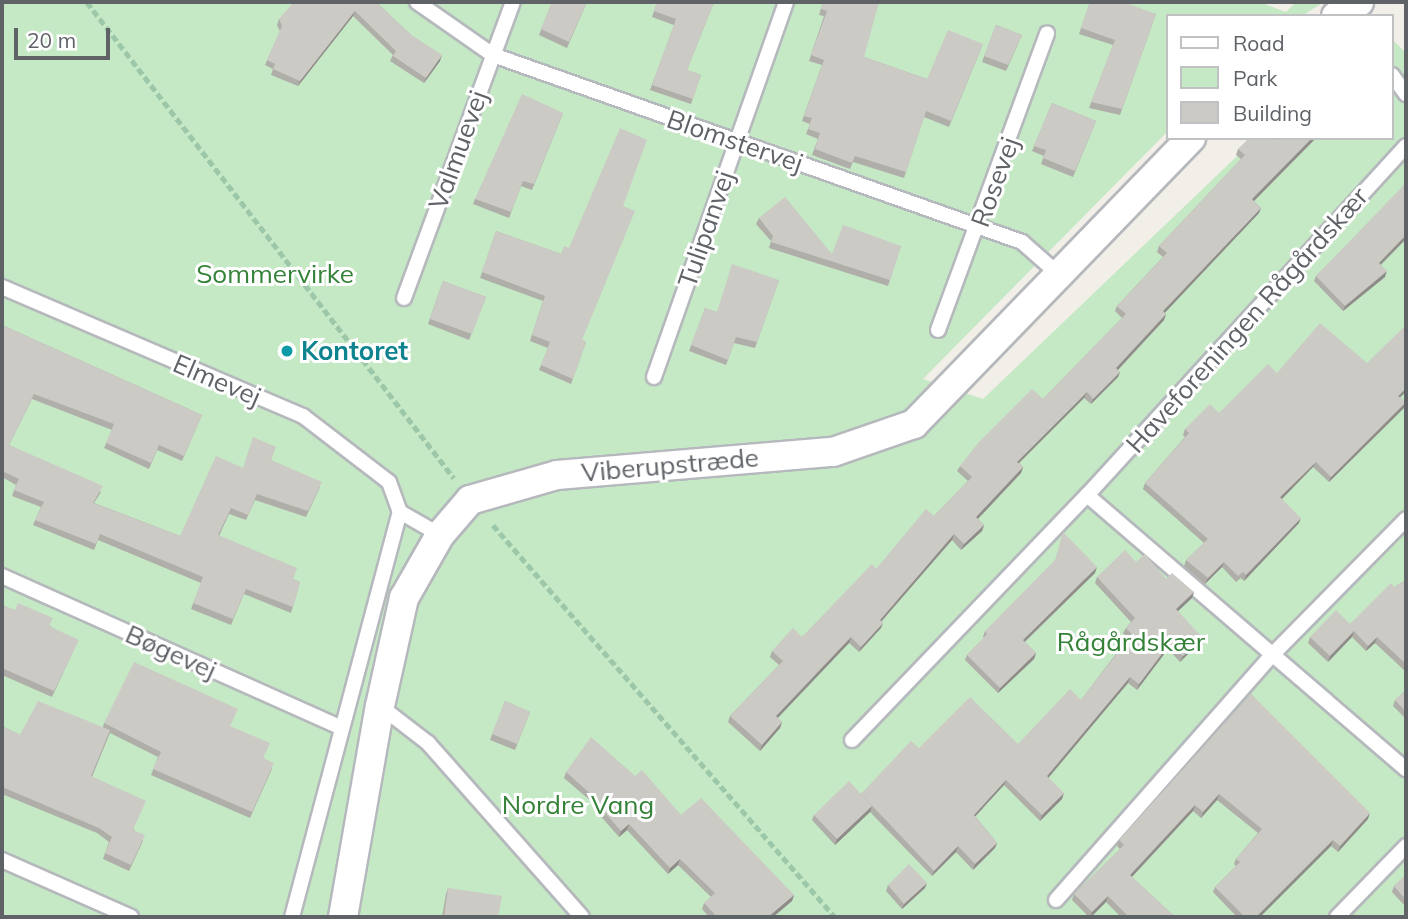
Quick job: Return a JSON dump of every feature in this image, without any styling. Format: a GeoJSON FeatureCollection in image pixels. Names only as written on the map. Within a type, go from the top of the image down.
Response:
{"type":"FeatureCollection","features":[{"type":"Feature","properties":{"kind":"street","name":"Viberupstræde"},"geometry":{"type":"LineString","coordinates":[[470,500],[557,475],[833,452],[914,424],[1056,272],[1189,140]]}},
{"type":"Feature","properties":{"kind":"street"},"geometry":{"type":"LineString","coordinates":[[343,917],[380,706],[404,598],[440,535],[470,500]]}},
{"type":"Feature","properties":{"kind":"lane","name":"Blomstervej"},"geometry":{"type":"LineString","coordinates":[[416,2],[493,55],[1022,242],[1056,272]]}},
{"type":"Feature","properties":{"kind":"lane","name":"Valmuevej"},"geometry":{"type":"LineString","coordinates":[[404,298],[513,2]]}},
{"type":"Feature","properties":{"kind":"lane","name":"Tulipanvej"},"geometry":{"type":"LineString","coordinates":[[654,377],[786,2]]}},
{"type":"Feature","properties":{"kind":"lane","name":"Rosevej"},"geometry":{"type":"LineString","coordinates":[[938,330],[979,227],[1047,33]]}},
{"type":"Feature","properties":{"kind":"lane"},"geometry":{"type":"LineString","coordinates":[[1394,78],[1406,94]]}},
{"type":"Feature","properties":{"kind":"lane","name":"Haveforeningen Rågårdskær"},"geometry":{"type":"LineString","coordinates":[[852,740],[1087,495],[1406,146]]}},
{"type":"Feature","properties":{"kind":"lane","name":"Elmevej"},"geometry":{"type":"LineString","coordinates":[[2,288],[303,416],[389,482],[400,512]]}},
{"type":"Feature","properties":{"kind":"lane"},"geometry":{"type":"LineString","coordinates":[[1087,495],[1406,769]]}},
{"type":"Feature","properties":{"kind":"lane"},"geometry":{"type":"LineString","coordinates":[[292,917],[340,727],[400,512],[440,535]]}},
{"type":"Feature","properties":{"kind":"lane"},"geometry":{"type":"LineString","coordinates":[[1056,900],[1274,653],[1406,519]]}},
{"type":"Feature","properties":{"kind":"lane","name":"Bøgevej"},"geometry":{"type":"LineString","coordinates":[[2,576],[340,727]]}},
{"type":"Feature","properties":{"kind":"lane"},"geometry":{"type":"LineString","coordinates":[[380,706],[428,743],[582,917]]}},
{"type":"Feature","properties":{"kind":"lane"},"geometry":{"type":"LineString","coordinates":[[1338,917],[1406,846]]}},
{"type":"Feature","properties":{"kind":"lane"},"geometry":{"type":"LineString","coordinates":[[2,860],[131,917]]}},
{"type":"Feature","properties":{"kind":"path"},"geometry":{"type":"LineString","coordinates":[[87,2],[470,500],[835,917]]}},
{"type":"Feature","properties":{"kind":"green space"},"geometry":{"type":"Polygon","coordinates":[[[2,2],[1259,2],[1286,12],[1296,2],[1324,2],[1305,14],[1166,14],[1166,133],[923,379],[983,399],[1254,140],[1394,140],[1394,41],[1406,53],[1406,917],[2,917],[2,2]]]}},
{"type":"Feature","properties":{"kind":"building"},"geometry":{"type":"Polygon","coordinates":[[[294,2],[376,2],[410,34],[442,55],[426,78],[393,56],[396,51],[355,11],[300,81],[273,69],[275,64],[267,60],[282,26],[279,19],[294,2]]]}},
{"type":"Feature","properties":{"kind":"building"},"geometry":{"type":"Polygon","coordinates":[[[552,2],[587,2],[569,42],[541,29],[552,2]]]}},
{"type":"Feature","properties":{"kind":"building"},"geometry":{"type":"Polygon","coordinates":[[[657,2],[714,2],[687,70],[701,75],[693,99],[652,85],[676,19],[654,11],[657,2]]]}},
{"type":"Feature","properties":{"kind":"building"},"geometry":{"type":"Polygon","coordinates":[[[823,2],[879,2],[864,57],[927,79],[948,30],[983,44],[951,121],[926,111],[906,172],[855,156],[852,163],[815,149],[820,133],[808,129],[812,118],[804,116],[824,60],[811,55],[827,11],[821,9],[823,2]]]}},
{"type":"Feature","properties":{"kind":"building"},"geometry":{"type":"Polygon","coordinates":[[[1090,2],[1123,2],[1156,14],[1122,109],[1091,102],[1115,40],[1081,28],[1090,2]]]}},
{"type":"Feature","properties":{"kind":"building"},"geometry":{"type":"Polygon","coordinates":[[[996,25],[1022,35],[1008,65],[984,56],[996,25]]]}},
{"type":"Feature","properties":{"kind":"building"},"geometry":{"type":"Polygon","coordinates":[[[522,94],[563,113],[534,184],[523,181],[511,212],[475,199],[522,94]]]}},
{"type":"Feature","properties":{"kind":"building"},"geometry":{"type":"Polygon","coordinates":[[[1052,103],[1096,121],[1075,171],[1043,158],[1046,150],[1034,146],[1052,103]]]}},
{"type":"Feature","properties":{"kind":"building"},"geometry":{"type":"Polygon","coordinates":[[[620,128],[647,140],[623,206],[635,211],[582,340],[586,342],[573,379],[541,365],[550,342],[532,335],[545,296],[482,272],[496,231],[561,254],[564,246],[569,248],[620,128]]]}},
{"type":"Feature","properties":{"kind":"building"},"geometry":{"type":"Polygon","coordinates":[[[1247,140],[1310,140],[1252,199],[1261,208],[1163,311],[1166,314],[1116,368],[1120,372],[1093,399],[1087,392],[1017,462],[1023,467],[976,517],[984,525],[964,544],[954,534],[880,620],[883,623],[861,647],[851,637],[776,716],[782,722],[762,745],[730,716],[783,661],[772,651],[793,628],[802,637],[872,564],[876,569],[926,509],[934,516],[972,477],[960,466],[979,442],[1032,389],[1043,399],[1126,314],[1117,306],[1167,253],[1159,246],[1245,155],[1238,149],[1247,140]]]}},
{"type":"Feature","properties":{"kind":"building"},"geometry":{"type":"Polygon","coordinates":[[[1404,185],[1406,235],[1379,263],[1387,271],[1345,306],[1316,276],[1404,185]]]}},
{"type":"Feature","properties":{"kind":"building"},"geometry":{"type":"Polygon","coordinates":[[[785,197],[832,254],[843,225],[901,246],[890,280],[771,242],[773,236],[759,218],[785,197]]]}},
{"type":"Feature","properties":{"kind":"building"},"geometry":{"type":"Polygon","coordinates":[[[732,264],[779,280],[757,342],[736,337],[728,360],[691,345],[705,308],[717,312],[732,264]]]}},
{"type":"Feature","properties":{"kind":"building"},"geometry":{"type":"Polygon","coordinates":[[[443,281],[486,297],[472,334],[430,319],[443,281]]]}},
{"type":"Feature","properties":{"kind":"building"},"geometry":{"type":"Polygon","coordinates":[[[1320,323],[1367,363],[1406,325],[1406,388],[1398,396],[1406,402],[1331,477],[1316,462],[1280,497],[1301,518],[1246,575],[1243,572],[1238,576],[1224,562],[1208,578],[1186,560],[1208,539],[1145,483],[1189,433],[1185,429],[1210,404],[1219,413],[1268,364],[1277,373],[1320,323]]]}},
{"type":"Feature","properties":{"kind":"building"},"geometry":{"type":"Polygon","coordinates":[[[2,325],[202,415],[184,456],[159,445],[151,463],[106,443],[114,424],[34,394],[9,445],[103,486],[93,503],[180,536],[216,456],[243,468],[253,437],[276,447],[271,460],[322,482],[308,511],[257,494],[248,515],[231,508],[218,535],[297,568],[293,579],[300,582],[293,607],[246,589],[233,619],[193,603],[203,577],[100,534],[96,544],[35,520],[44,502],[14,490],[19,479],[2,471],[2,325]]]}},
{"type":"Feature","properties":{"kind":"building"},"geometry":{"type":"Polygon","coordinates":[[[1063,532],[1097,567],[1023,640],[1036,653],[1000,688],[967,655],[987,634],[985,631],[1055,560],[1063,532]]]}},
{"type":"Feature","properties":{"kind":"building"},"geometry":{"type":"Polygon","coordinates":[[[1125,550],[1136,562],[1145,554],[1166,579],[1172,573],[1194,592],[1176,609],[1202,637],[1183,656],[1170,643],[1139,684],[1130,677],[1047,776],[1064,793],[1042,815],[1006,780],[974,815],[997,843],[975,864],[958,846],[934,871],[861,794],[911,741],[919,748],[970,697],[1018,744],[1070,689],[1081,700],[1132,634],[1126,628],[1135,618],[1097,577],[1125,550]]]}},
{"type":"Feature","properties":{"kind":"building"},"geometry":{"type":"Polygon","coordinates":[[[1406,580],[1406,664],[1377,637],[1368,646],[1354,631],[1330,656],[1310,637],[1336,610],[1350,624],[1391,583],[1394,587],[1406,580]]]}},
{"type":"Feature","properties":{"kind":"building"},"geometry":{"type":"Polygon","coordinates":[[[18,603],[53,618],[49,626],[79,640],[54,691],[2,668],[2,605],[15,610],[18,603]]]}},
{"type":"Feature","properties":{"kind":"building"},"geometry":{"type":"Polygon","coordinates":[[[134,662],[238,709],[230,726],[270,743],[263,758],[274,763],[252,812],[153,769],[161,752],[104,723],[134,662]]]}},
{"type":"Feature","properties":{"kind":"building"},"geometry":{"type":"Polygon","coordinates":[[[1406,690],[1406,712],[1395,700],[1406,690]]]}},
{"type":"Feature","properties":{"kind":"building"},"geometry":{"type":"Polygon","coordinates":[[[1251,694],[1370,813],[1340,846],[1333,840],[1256,917],[1245,917],[1215,887],[1240,862],[1236,859],[1262,829],[1219,794],[1203,812],[1195,805],[1130,875],[1175,917],[1129,917],[1108,896],[1092,912],[1074,894],[1124,845],[1119,840],[1251,694]]]}},
{"type":"Feature","properties":{"kind":"building"},"geometry":{"type":"Polygon","coordinates":[[[38,701],[110,730],[91,776],[146,801],[133,830],[145,835],[131,865],[105,853],[112,837],[99,828],[2,787],[2,726],[20,735],[38,701]]]}},
{"type":"Feature","properties":{"kind":"building"},"geometry":{"type":"Polygon","coordinates":[[[505,701],[530,712],[517,744],[492,734],[505,701]]]}},
{"type":"Feature","properties":{"kind":"building"},"geometry":{"type":"Polygon","coordinates":[[[591,737],[635,776],[642,770],[681,815],[701,798],[794,895],[768,917],[717,917],[704,903],[715,893],[680,859],[670,868],[629,824],[621,831],[599,806],[602,804],[566,772],[591,737]]]}},
{"type":"Feature","properties":{"kind":"building"},"geometry":{"type":"Polygon","coordinates":[[[849,781],[872,806],[837,839],[814,815],[849,781]]]}},
{"type":"Feature","properties":{"kind":"building"},"geometry":{"type":"Polygon","coordinates":[[[909,864],[927,883],[904,904],[888,885],[909,864]]]}},
{"type":"Feature","properties":{"kind":"building"},"geometry":{"type":"Polygon","coordinates":[[[1406,875],[1406,900],[1394,886],[1406,875]]]}},
{"type":"Feature","properties":{"kind":"building"},"geometry":{"type":"Polygon","coordinates":[[[448,888],[502,896],[498,917],[444,917],[448,888]]]}},
{"type":"Feature","properties":{"kind":"place","name":"Kontoret"},"geometry":{"type":"Point","coordinates":[287,351]}},
{"type":"Feature","properties":{"kind":"park label","name":"Sommervirke"},"geometry":{"type":"Point","coordinates":[275,274]}},
{"type":"Feature","properties":{"kind":"park label","name":"Rågårdskær"},"geometry":{"type":"Point","coordinates":[1131,642]}},
{"type":"Feature","properties":{"kind":"park label","name":"Nordre Vang"},"geometry":{"type":"Point","coordinates":[578,805]}}]}
